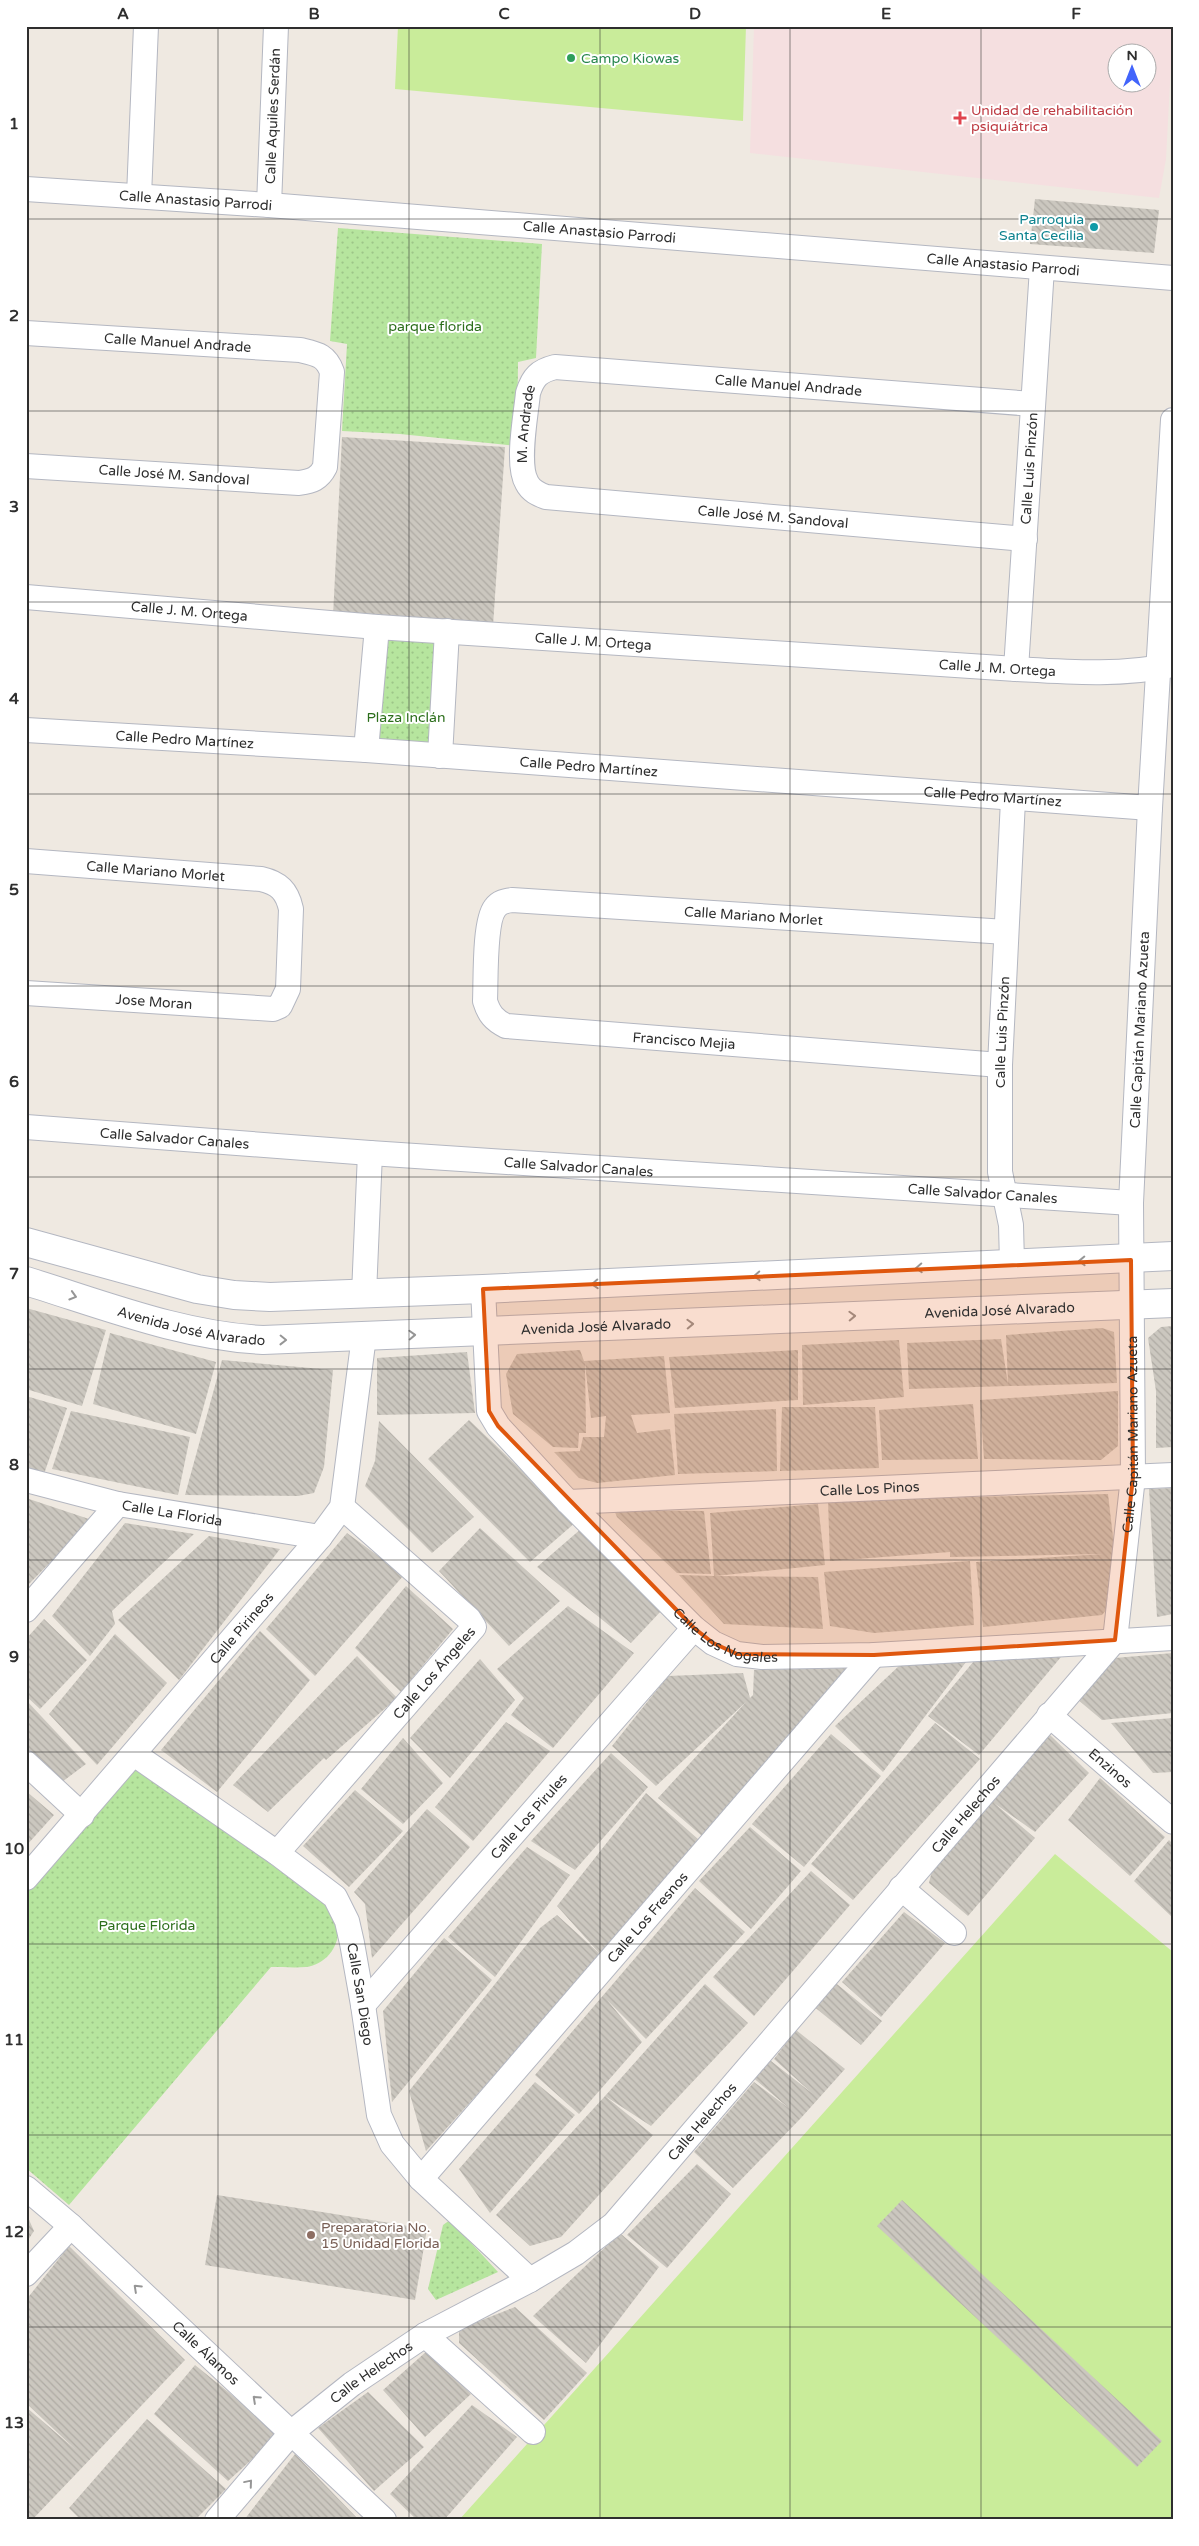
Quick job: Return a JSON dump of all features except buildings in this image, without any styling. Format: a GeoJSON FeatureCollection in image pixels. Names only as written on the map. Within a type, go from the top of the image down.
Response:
{"type":"FeatureCollection","features":[{"type":"Feature","properties":{"kind":"street"},"geometry":{"type":"LineString","coordinates":[[139,196],[146,26]]}},
{"type":"Feature","properties":{"kind":"street","name":"Calle Aquiles Serdán"},"geometry":{"type":"LineString","coordinates":[[269,205],[276,26]]}},
{"type":"Feature","properties":{"kind":"street","name":"Calle Anastasio Parrodi"},"geometry":{"type":"LineString","coordinates":[[26,189],[269,205],[1173,278]]}},
{"type":"Feature","properties":{"kind":"street","name":"Calle Luis Pinzón"},"geometry":{"type":"LineString","coordinates":[[1016,669],[1042,268]]}},
{"type":"Feature","properties":{"kind":"street","name":"Calle Manuel Andrade"},"geometry":{"type":"LineString","coordinates":[[26,333],[300,350],[315,353],[328,361],[332,372],[326,457],[321,475]]}},
{"type":"Feature","properties":{"kind":"street","name":"Calle Manuel Andrade"},"geometry":{"type":"LineString","coordinates":[[544,370],[555,367],[1033,404]]}},
{"type":"Feature","properties":{"kind":"street","name":"M. Andrade"},"geometry":{"type":"LineString","coordinates":[[527,484],[522,464],[528,393],[535,376],[544,370]]}},
{"type":"Feature","properties":{"kind":"street","name":"Calle Capitán Mariano Azueta"},"geometry":{"type":"LineString","coordinates":[[1115,1640],[1133,1477],[1130,1260],[1132,1202],[1150,808],[1166,667],[1173,420]]}},
{"type":"Feature","properties":{"kind":"street","name":"Calle José M. Sandoval"},"geometry":{"type":"LineString","coordinates":[[26,466],[299,483],[312,481],[321,475]]}},
{"type":"Feature","properties":{"kind":"street","name":"Calle José M. Sandoval"},"geometry":{"type":"LineString","coordinates":[[527,484],[536,493],[546,497],[1025,539]]}},
{"type":"Feature","properties":{"kind":"street","name":"Calle J. M. Ortega"},"geometry":{"type":"LineString","coordinates":[[26,598],[447,631],[1098,674],[1166,667]]}},
{"type":"Feature","properties":{"kind":"street"},"geometry":{"type":"LineString","coordinates":[[366,750],[377,626]]}},
{"type":"Feature","properties":{"kind":"street"},"geometry":{"type":"LineString","coordinates":[[440,756],[447,631]]}},
{"type":"Feature","properties":{"kind":"street","name":"Calle Pedro Martínez"},"geometry":{"type":"LineString","coordinates":[[26,730],[366,750],[1013,800],[1150,808]]}},
{"type":"Feature","properties":{"kind":"street","name":"Calle Luis Pinzón"},"geometry":{"type":"LineString","coordinates":[[1012,1263],[1011,1225],[1000,1172],[1000,1065],[1013,800]]}},
{"type":"Feature","properties":{"kind":"street","name":"Calle Mariano Morlet"},"geometry":{"type":"LineString","coordinates":[[26,861],[274,882],[289,899],[290,909],[288,989],[280,1006]]}},
{"type":"Feature","properties":{"kind":"street","name":"Calle Mariano Morlet"},"geometry":{"type":"LineString","coordinates":[[502,902],[512,900],[1006,932]]}},
{"type":"Feature","properties":{"kind":"street","name":"Francisco Mejia"},"geometry":{"type":"LineString","coordinates":[[502,902],[495,908],[488,924],[485,1001],[488,1012],[506,1026],[1000,1065]]}},
{"type":"Feature","properties":{"kind":"street","name":"Jose Moran"},"geometry":{"type":"LineString","coordinates":[[26,993],[263,1010],[280,1006]]}},
{"type":"Feature","properties":{"kind":"street","name":"Calle Salvador Canales"},"geometry":{"type":"LineString","coordinates":[[26,1127],[370,1152],[1132,1202]]}},
{"type":"Feature","properties":{"kind":"street"},"geometry":{"type":"LineString","coordinates":[[364,1294],[370,1152]]}},
{"type":"Feature","properties":{"kind":"street"},"geometry":{"type":"LineString","coordinates":[[26,1242],[197,1289],[234,1295],[270,1297],[482,1289],[1012,1263],[1130,1260],[1173,1256]]}},
{"type":"Feature","properties":{"kind":"street","name":"Avenida José Alvarado"},"geometry":{"type":"LineString","coordinates":[[26,1281],[178,1328],[215,1336],[297,1340],[1173,1303]]}},
{"type":"Feature","properties":{"kind":"street","name":"Calle Los Nogales"},"geometry":{"type":"LineString","coordinates":[[482,1289],[489,1411],[498,1426],[568,1502],[694,1628],[713,1643],[737,1654],[762,1657],[874,1655],[1173,1638]]}},
{"type":"Feature","properties":{"kind":"street","name":"Calle Pirineos"},"geometry":{"type":"LineString","coordinates":[[26,1878],[320,1537],[342,1507],[364,1336]]}},
{"type":"Feature","properties":{"kind":"street","name":"Calle Los Pinos"},"geometry":{"type":"LineString","coordinates":[[568,1502],[1173,1475]]}},
{"type":"Feature","properties":{"kind":"street","name":"Calle La Florida"},"geometry":{"type":"LineString","coordinates":[[26,1480],[118,1504],[320,1537]]}},
{"type":"Feature","properties":{"kind":"street"},"geometry":{"type":"LineString","coordinates":[[26,1610],[118,1504]]}},
{"type":"Feature","properties":{"kind":"street","name":"Calle Los Ángeles"},"geometry":{"type":"LineString","coordinates":[[277,1852],[474,1627],[469,1619],[342,1507]]}},
{"type":"Feature","properties":{"kind":"street","name":"Calle Los Pirules"},"geometry":{"type":"LineString","coordinates":[[363,2005],[694,1628]]}},
{"type":"Feature","properties":{"kind":"street","name":"Calle Helechos"},"geometry":{"type":"LineString","coordinates":[[217,2520],[292,2432],[352,2384],[425,2335],[530,2280],[576,2253],[614,2224],[1115,1640]]}},
{"type":"Feature","properties":{"kind":"street","name":"Calle Los Fresnos"},"geometry":{"type":"LineString","coordinates":[[421,2179],[874,1655]]}},
{"type":"Feature","properties":{"kind":"street","name":"Enzinos"},"geometry":{"type":"LineString","coordinates":[[1049,1715],[1162,1802],[1173,1822]]}},
{"type":"Feature","properties":{"kind":"street","name":"Calle San Diego"},"geometry":{"type":"LineString","coordinates":[[134,1754],[277,1852],[335,1897],[347,1921],[363,2005],[379,2116],[392,2144],[421,2179],[530,2280]]}},
{"type":"Feature","properties":{"kind":"street"},"geometry":{"type":"LineString","coordinates":[[26,1763],[82,1815]]}},
{"type":"Feature","properties":{"kind":"street"},"geometry":{"type":"LineString","coordinates":[[901,1888],[954,1934]]}},
{"type":"Feature","properties":{"kind":"street","name":"Calle Álamos"},"geometry":{"type":"LineString","coordinates":[[26,2188],[71,2226],[384,2520]]}},
{"type":"Feature","properties":{"kind":"street"},"geometry":{"type":"LineString","coordinates":[[26,2274],[71,2226]]}},
{"type":"Feature","properties":{"kind":"street"},"geometry":{"type":"LineString","coordinates":[[425,2335],[533,2432]]}},
{"type":"Feature","properties":{"kind":"highlighted area"},"geometry":{"type":"Polygon","coordinates":[[[1131,1260],[1133,1477],[1115,1640],[874,1655],[737,1654],[713,1643],[694,1628],[498,1426],[489,1411],[483,1289],[1131,1260]]]}},
{"type":"Feature","properties":{"kind":"shaded area","name":"Unidad de rehabilitación psiquiátrica"},"geometry":{"type":"Polygon","coordinates":[[[754,26],[1173,26],[1166,159],[1159,198],[750,153],[754,26]]]}},
{"type":"Feature","properties":{"kind":"green space","name":"Campo Kiowas"},"geometry":{"type":"Polygon","coordinates":[[[398,26],[746,26],[743,121],[395,89],[398,26]]]}},
{"type":"Feature","properties":{"kind":"green space","name":"parque florida"},"geometry":{"type":"Polygon","coordinates":[[[338,228],[542,244],[536,358],[518,362],[517,446],[400,434],[342,431],[347,344],[330,341],[338,228]]]}},
{"type":"Feature","properties":{"kind":"green space","name":"Plaza Inclán"},"geometry":{"type":"Polygon","coordinates":[[[377,627],[447,631],[440,756],[366,750],[377,627]]]}},
{"type":"Feature","properties":{"kind":"green space","name":"Parque Florida"},"geometry":{"type":"Polygon","coordinates":[[[129,1770],[143,1771],[323,1902],[334,1914],[337,1922],[337,1940],[329,1955],[315,1965],[306,1967],[271,1967],[69,2205],[26,2168],[26,1880],[129,1770]]]}},
{"type":"Feature","properties":{"kind":"green space"},"geometry":{"type":"Polygon","coordinates":[[[1055,1854],[1173,1952],[1173,2520],[459,2520],[1055,1854]]]}},
{"type":"Feature","properties":{"kind":"green space"},"geometry":{"type":"Polygon","coordinates":[[[450,2220],[498,2272],[436,2300],[428,2289],[443,2225],[450,2220]]]}},
{"type":"Feature","properties":{"kind":"place","name":"Campo Kiowas"},"geometry":{"type":"Point","coordinates":[571,58]}},
{"type":"Feature","properties":{"kind":"place","name":"Unidad de rehabilitación psiquiátrica"},"geometry":{"type":"Point","coordinates":[960,118]}},
{"type":"Feature","properties":{"kind":"place","name":"Parroquia Santa Cecilia"},"geometry":{"type":"Point","coordinates":[1094,227]}},
{"type":"Feature","properties":{"kind":"place","name":"Preparatoria No. 15 Unidad Florida"},"geometry":{"type":"Point","coordinates":[311,2235]}}]}
